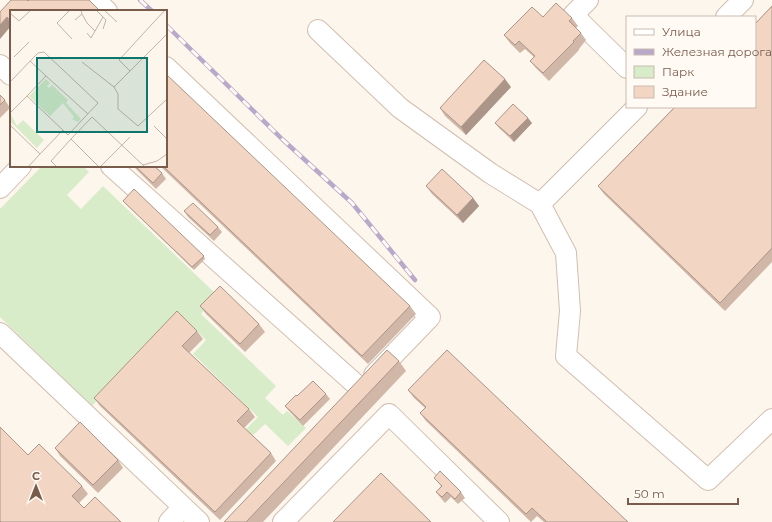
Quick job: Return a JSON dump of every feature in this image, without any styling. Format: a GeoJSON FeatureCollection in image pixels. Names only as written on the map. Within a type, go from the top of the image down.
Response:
{"type":"FeatureCollection","features":[{"type":"Feature","properties":{"kind":"lane"},"geometry":{"type":"LineString","coordinates":[[95,0],[105,10]]}},
{"type":"Feature","properties":{"kind":"lane"},"geometry":{"type":"LineString","coordinates":[[588,0],[573,15],[626,67]]}},
{"type":"Feature","properties":{"kind":"lane"},"geometry":{"type":"LineString","coordinates":[[727,16],[743,0]]}},
{"type":"Feature","properties":{"kind":"lane"},"geometry":{"type":"LineString","coordinates":[[318,30],[400,108],[490,173],[540,204],[566,253],[570,311],[566,356],[708,480],[772,419]]}},
{"type":"Feature","properties":{"kind":"lane"},"geometry":{"type":"LineString","coordinates":[[0,65],[10,74]]}},
{"type":"Feature","properties":{"kind":"lane"},"geometry":{"type":"LineString","coordinates":[[112,167],[355,395],[430,317],[167,68]]}},
{"type":"Feature","properties":{"kind":"lane"},"geometry":{"type":"LineString","coordinates":[[540,204],[636,108]]}},
{"type":"Feature","properties":{"kind":"lane"},"geometry":{"type":"LineString","coordinates":[[0,188],[20,167]]}},
{"type":"Feature","properties":{"kind":"lane"},"geometry":{"type":"LineString","coordinates":[[0,333],[199,522]]}},
{"type":"Feature","properties":{"kind":"lane"},"geometry":{"type":"LineString","coordinates":[[283,522],[389,414],[499,522]]}},
{"type":"Feature","properties":{"kind":"lane"},"geometry":{"type":"LineString","coordinates":[[169,522],[183,507]]}},
{"type":"Feature","properties":{"kind":"green space"},"geometry":{"type":"Polygon","coordinates":[[[41,167],[84,167],[89,172],[67,195],[81,209],[103,186],[218,296],[201,314],[276,386],[265,398],[283,415],[287,411],[306,428],[288,446],[265,424],[252,436],[246,429],[258,417],[193,354],[206,340],[181,315],[92,406],[0,317],[0,209],[41,167]]]}},
{"type":"Feature","properties":{"kind":"building"},"geometry":{"type":"Polygon","coordinates":[[[11,0],[89,0],[99,10],[10,10],[10,20],[7,17],[0,25],[0,12],[11,0]]]}},
{"type":"Feature","properties":{"kind":"building"},"geometry":{"type":"Polygon","coordinates":[[[556,3],[572,18],[569,21],[581,33],[543,73],[530,61],[535,56],[519,41],[515,45],[504,35],[532,7],[543,17],[556,3]]]}},
{"type":"Feature","properties":{"kind":"building"},"geometry":{"type":"Polygon","coordinates":[[[772,6],[772,248],[720,303],[598,186],[674,108],[756,108],[756,23],[772,6]]]}},
{"type":"Feature","properties":{"kind":"building"},"geometry":{"type":"Polygon","coordinates":[[[484,60],[505,79],[461,127],[440,108],[484,60]]]}},
{"type":"Feature","properties":{"kind":"building"},"geometry":{"type":"Polygon","coordinates":[[[167,75],[410,306],[362,356],[164,167],[167,167],[167,75]]]}},
{"type":"Feature","properties":{"kind":"building"},"geometry":{"type":"Polygon","coordinates":[[[0,95],[5,100],[0,105],[0,95]]]}},
{"type":"Feature","properties":{"kind":"building"},"geometry":{"type":"Polygon","coordinates":[[[513,104],[528,118],[510,136],[495,123],[513,104]]]}},
{"type":"Feature","properties":{"kind":"building"},"geometry":{"type":"Polygon","coordinates":[[[136,167],[155,167],[162,173],[153,183],[136,167]]]}},
{"type":"Feature","properties":{"kind":"building"},"geometry":{"type":"Polygon","coordinates":[[[442,169],[473,198],[457,215],[426,186],[442,169]]]}},
{"type":"Feature","properties":{"kind":"building"},"geometry":{"type":"Polygon","coordinates":[[[134,189],[204,256],[192,267],[123,201],[134,189]]]}},
{"type":"Feature","properties":{"kind":"building"},"geometry":{"type":"Polygon","coordinates":[[[193,203],[218,227],[210,235],[184,211],[193,203]]]}},
{"type":"Feature","properties":{"kind":"building"},"geometry":{"type":"Polygon","coordinates":[[[220,286],[259,324],[240,344],[200,306],[220,286]]]}},
{"type":"Feature","properties":{"kind":"building"},"geometry":{"type":"Polygon","coordinates":[[[177,311],[197,331],[182,346],[249,409],[237,421],[271,453],[215,512],[94,398],[177,311]]]}},
{"type":"Feature","properties":{"kind":"building"},"geometry":{"type":"Polygon","coordinates":[[[387,350],[399,361],[246,522],[224,522],[387,350]]]}},
{"type":"Feature","properties":{"kind":"building"},"geometry":{"type":"Polygon","coordinates":[[[447,350],[628,522],[547,522],[532,508],[526,514],[420,413],[426,407],[408,390],[447,350]]]}},
{"type":"Feature","properties":{"kind":"building"},"geometry":{"type":"Polygon","coordinates":[[[313,381],[326,394],[300,420],[285,406],[313,381]]]}},
{"type":"Feature","properties":{"kind":"building"},"geometry":{"type":"Polygon","coordinates":[[[80,422],[118,460],[93,485],[55,448],[80,422]]]}},
{"type":"Feature","properties":{"kind":"building"},"geometry":{"type":"Polygon","coordinates":[[[0,427],[28,455],[39,444],[82,486],[72,496],[84,508],[95,497],[121,522],[1,522],[0,427]]]}},
{"type":"Feature","properties":{"kind":"building"},"geometry":{"type":"Polygon","coordinates":[[[440,471],[461,492],[455,499],[447,492],[442,497],[436,492],[442,486],[434,478],[440,471]]]}},
{"type":"Feature","properties":{"kind":"building"},"geometry":{"type":"Polygon","coordinates":[[[381,473],[431,522],[333,522],[381,473]]]}},
{"type":"Feature","properties":{"kind":"railway"},"geometry":{"type":"LineString","coordinates":[[140,0],[151,10]]}},
{"type":"Feature","properties":{"kind":"railway"},"geometry":{"type":"LineString","coordinates":[[167,26],[282,139],[352,203],[415,280]]}}]}
